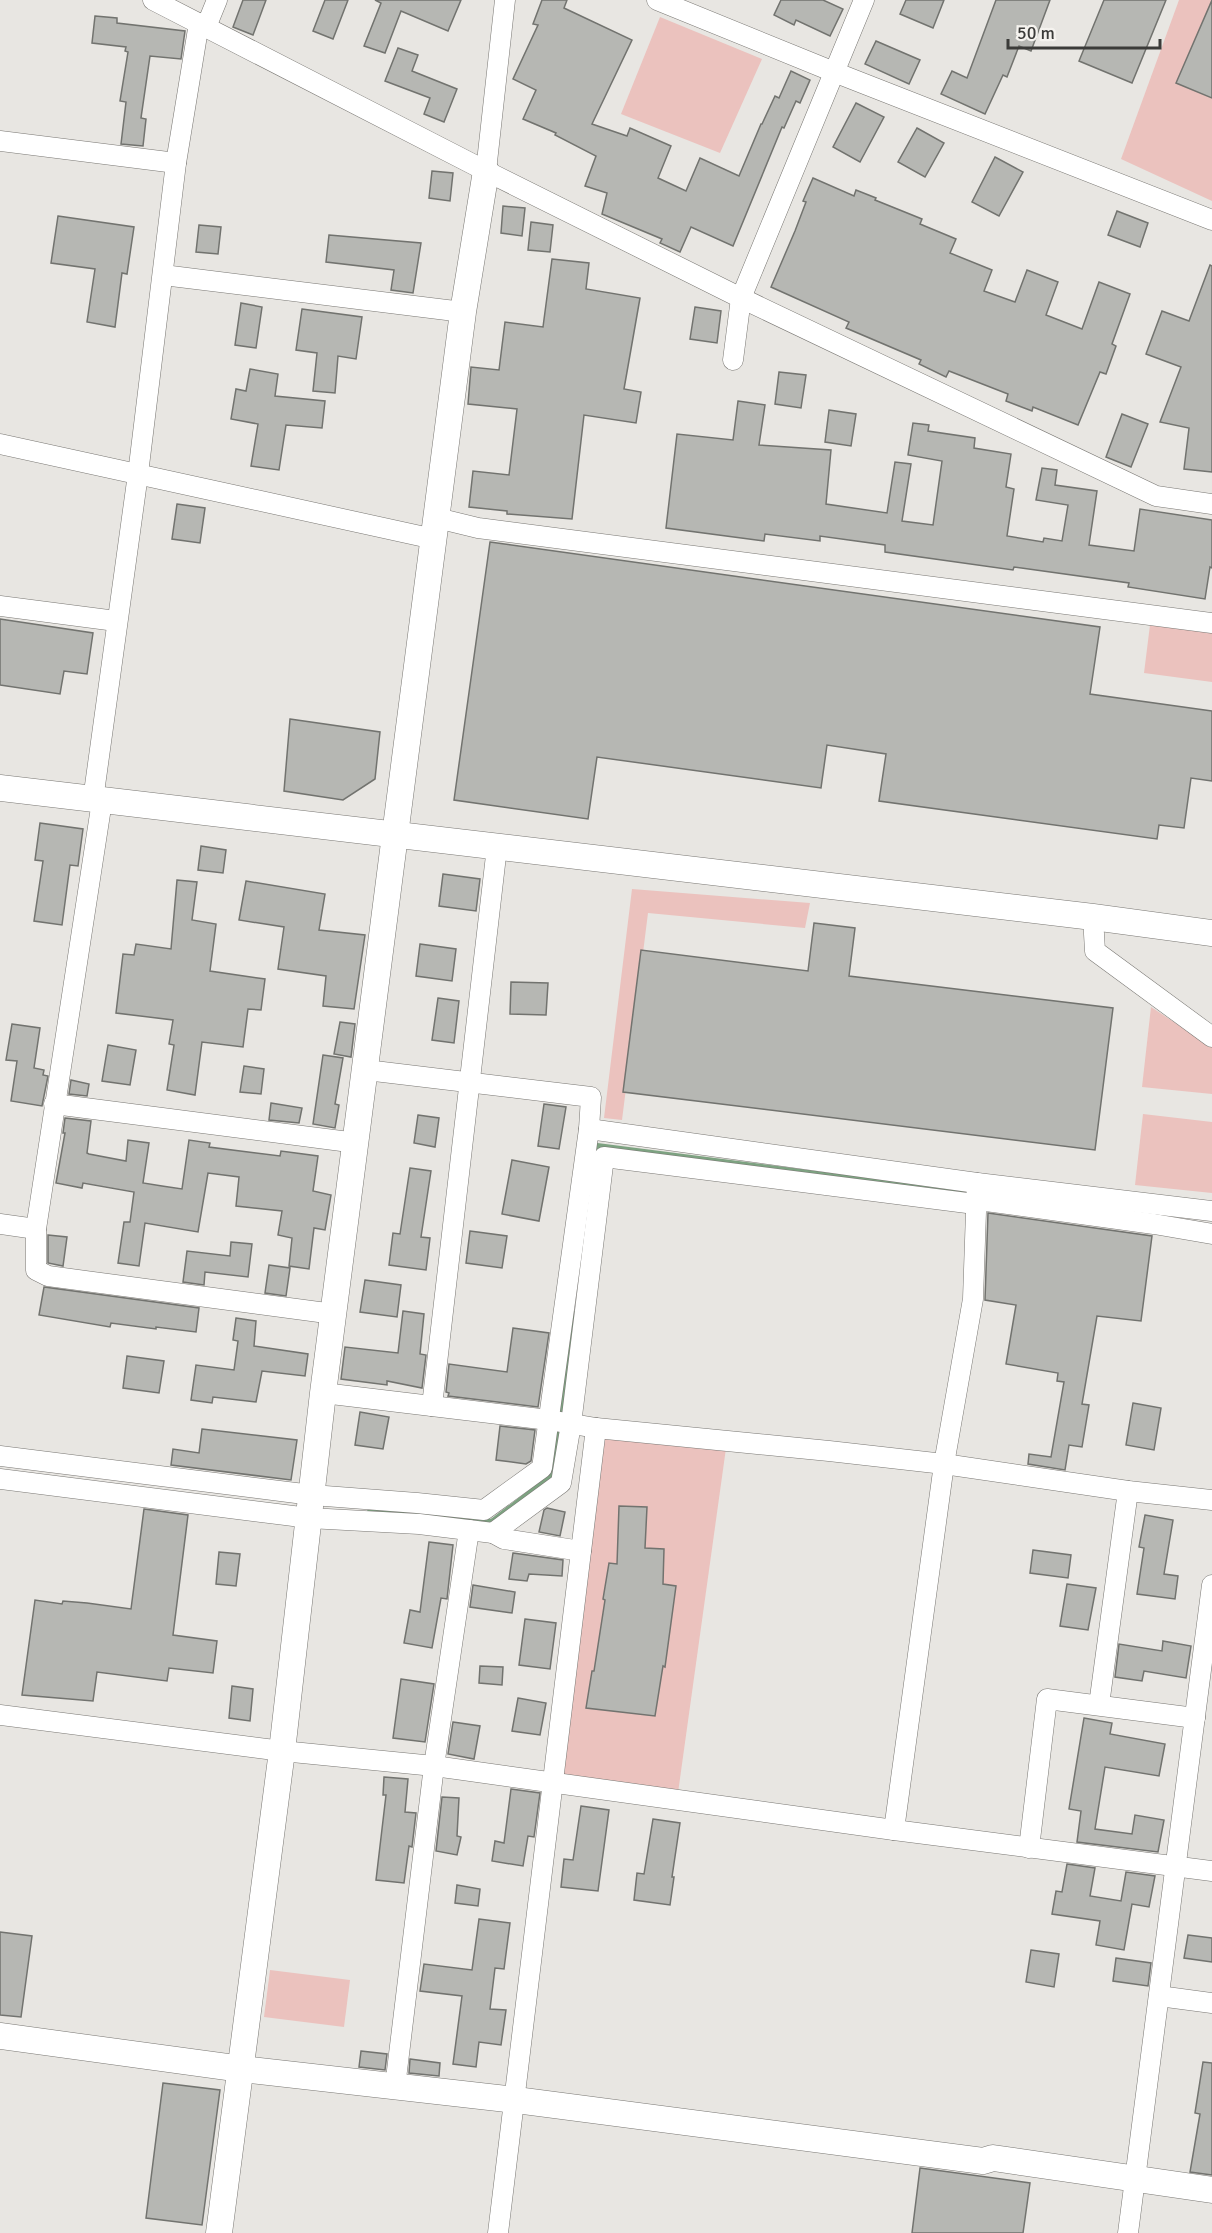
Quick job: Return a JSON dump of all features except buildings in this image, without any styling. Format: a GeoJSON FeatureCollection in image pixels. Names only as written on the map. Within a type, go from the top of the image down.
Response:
{"type":"FeatureCollection","features":[{"type":"Feature","properties":{"kind":"street"},"geometry":{"type":"LineString","coordinates":[[153,0],[486,171],[741,298],[1156,496],[1212,504]]}},
{"type":"Feature","properties":{"kind":"street"},"geometry":{"type":"LineString","coordinates":[[217,0],[202,25],[176,163],[138,474],[116,621],[97,800],[36,1229],[36,1270],[48,1276],[334,1314]]}},
{"type":"Feature","properties":{"kind":"street"},"geometry":{"type":"LineString","coordinates":[[219,2233],[282,1751],[323,1393],[463,312],[486,171],[505,0]]}},
{"type":"Feature","properties":{"kind":"street"},"geometry":{"type":"LineString","coordinates":[[657,0],[1212,220]]}},
{"type":"Feature","properties":{"kind":"street"},"geometry":{"type":"LineString","coordinates":[[733,360],[741,298],[864,0]]}},
{"type":"Feature","properties":{"kind":"street"},"geometry":{"type":"LineString","coordinates":[[0,141],[176,163]]}},
{"type":"Feature","properties":{"kind":"street"},"geometry":{"type":"LineString","coordinates":[[163,276],[463,312]]}},
{"type":"Feature","properties":{"kind":"street"},"geometry":{"type":"LineString","coordinates":[[0,444],[138,474],[436,528],[478,528],[1212,623]]}},
{"type":"Feature","properties":{"kind":"street"},"geometry":{"type":"LineString","coordinates":[[0,606],[116,621]]}},
{"type":"Feature","properties":{"kind":"street"},"geometry":{"type":"LineString","coordinates":[[0,788],[1212,933]]}},
{"type":"Feature","properties":{"kind":"street"},"geometry":{"type":"LineString","coordinates":[[432,1406],[497,847]]}},
{"type":"Feature","properties":{"kind":"street"},"geometry":{"type":"LineString","coordinates":[[1093,917],[1095,951],[1212,1037]]}},
{"type":"Feature","properties":{"kind":"street"},"geometry":{"type":"LineString","coordinates":[[0,1479],[310,1506],[417,1503],[484,1510],[542,1468],[589,1130],[591,1097],[366,1070]]}},
{"type":"Feature","properties":{"kind":"street"},"geometry":{"type":"LineString","coordinates":[[54,1104],[357,1143]]}},
{"type":"Feature","properties":{"kind":"street"},"geometry":{"type":"LineString","coordinates":[[589,1130],[977,1183],[1212,1211]]}},
{"type":"Feature","properties":{"kind":"street"},"geometry":{"type":"LineString","coordinates":[[493,1533],[561,1483],[571,1424],[604,1157],[975,1204],[986,1201],[1212,1234]]}},
{"type":"Feature","properties":{"kind":"street"},"geometry":{"type":"LineString","coordinates":[[894,1830],[944,1464],[973,1299],[977,1183]]}},
{"type":"Feature","properties":{"kind":"street"},"geometry":{"type":"LineString","coordinates":[[0,1224],[36,1229]]}},
{"type":"Feature","properties":{"kind":"street"},"geometry":{"type":"LineString","coordinates":[[323,1393],[549,1420],[596,1428],[944,1464],[1128,1491],[1212,1500]]}},
{"type":"Feature","properties":{"kind":"street"},"geometry":{"type":"LineString","coordinates":[[498,2233],[596,1428]]}},
{"type":"Feature","properties":{"kind":"street"},"geometry":{"type":"LineString","coordinates":[[0,1456],[419,1524],[493,1533],[504,1539],[580,1551]]}},
{"type":"Feature","properties":{"kind":"street"},"geometry":{"type":"LineString","coordinates":[[1098,1705],[1128,1491]]}},
{"type":"Feature","properties":{"kind":"street"},"geometry":{"type":"LineString","coordinates":[[395,2087],[434,1766],[469,1530]]}},
{"type":"Feature","properties":{"kind":"street"},"geometry":{"type":"LineString","coordinates":[[1128,2233],[1195,1718],[1208,1646],[1212,1585]]}},
{"type":"Feature","properties":{"kind":"street"},"geometry":{"type":"LineString","coordinates":[[1029,1848],[1047,1698],[1195,1718]]}},
{"type":"Feature","properties":{"kind":"street"},"geometry":{"type":"LineString","coordinates":[[0,1714],[282,1751],[434,1766],[894,1830],[1212,1871]]}},
{"type":"Feature","properties":{"kind":"street"},"geometry":{"type":"LineString","coordinates":[[1159,1996],[1212,2003]]}},
{"type":"Feature","properties":{"kind":"street"},"geometry":{"type":"LineString","coordinates":[[0,2036],[242,2069],[516,2100],[983,2161],[993,2158],[1212,2190]]}},
{"type":"Feature","properties":{"kind":"shaded area"},"geometry":{"type":"Polygon","coordinates":[[[1179,0],[1212,0],[1212,201],[1121,159],[1179,0]]]}},
{"type":"Feature","properties":{"kind":"shaded area"},"geometry":{"type":"Polygon","coordinates":[[[660,17],[762,59],[720,153],[621,114],[660,17]]]}},
{"type":"Feature","properties":{"kind":"shaded area"},"geometry":{"type":"Polygon","coordinates":[[[1150,625],[1212,633],[1212,682],[1144,673],[1150,625]]]}},
{"type":"Feature","properties":{"kind":"shaded area"},"geometry":{"type":"Polygon","coordinates":[[[632,889],[810,903],[805,928],[648,913],[622,1120],[604,1118],[632,889]]]}},
{"type":"Feature","properties":{"kind":"shaded area"},"geometry":{"type":"Polygon","coordinates":[[[1151,1007],[1212,1047],[1212,1094],[1142,1087],[1151,1007]]]}},
{"type":"Feature","properties":{"kind":"shaded area"},"geometry":{"type":"Polygon","coordinates":[[[1143,1114],[1212,1122],[1212,1193],[1135,1185],[1143,1114]]]}},
{"type":"Feature","properties":{"kind":"shaded area"},"geometry":{"type":"Polygon","coordinates":[[[596,1428],[727,1441],[677,1800],[560,1784],[596,1428]]]}},
{"type":"Feature","properties":{"kind":"shaded area"},"geometry":{"type":"Polygon","coordinates":[[[270,1970],[350,1980],[344,2027],[264,2017],[270,1970]]]}},
{"type":"Feature","properties":{"kind":"waterway"},"geometry":{"type":"LineString","coordinates":[[596,1158],[597,1146],[973,1194]]}},
{"type":"Feature","properties":{"kind":"waterway"},"geometry":{"type":"LineString","coordinates":[[370,1512],[421,1514],[492,1522],[553,1475],[575,1314]]}}]}
